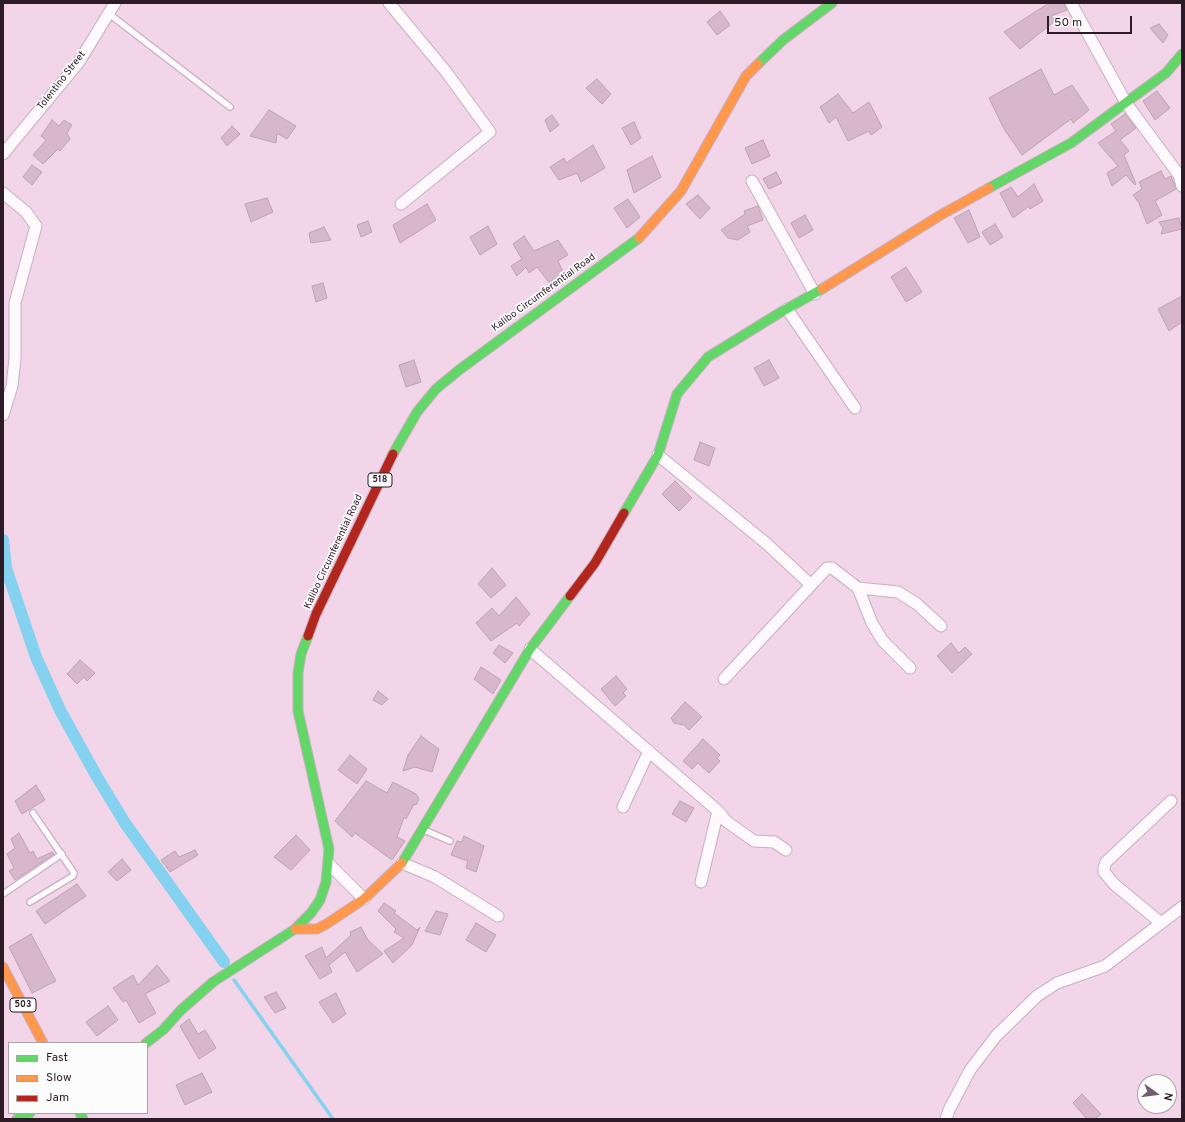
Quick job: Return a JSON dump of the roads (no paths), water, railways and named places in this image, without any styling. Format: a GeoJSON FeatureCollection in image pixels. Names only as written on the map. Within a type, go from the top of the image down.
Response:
{"type":"FeatureCollection","features":[{"type":"Feature","properties":{"kind":"main road","name":"Kalibo Circumferential Road"},"geometry":{"type":"LineString","coordinates":[[147,1042],[163,1030],[181,1010],[213,982],[295,929],[311,913],[320,900],[329,864],[329,849],[298,711],[298,673],[301,654],[316,614],[397,445],[417,412],[436,389],[642,236],[681,190],[746,76],[783,40],[832,3]]}},
{"type":"Feature","properties":{"kind":"main road"},"geometry":{"type":"LineString","coordinates":[[295,929],[317,929],[328,923],[364,899],[402,863],[530,649],[595,563],[658,455],[676,394],[708,357],[787,309],[815,294],[939,216],[1071,143],[1166,73],[1182,54]]}},
{"type":"Feature","properties":{"kind":"main road","name":"503"},"geometry":{"type":"LineString","coordinates":[[3,967],[42,1042]]}},
{"type":"Feature","properties":{"kind":"main road"},"geometry":{"type":"LineString","coordinates":[[17,1119],[28,1114]]}},
{"type":"Feature","properties":{"kind":"street","name":"Tolentino Street"},"geometry":{"type":"LineString","coordinates":[[3,154],[79,62],[114,3]]}},
{"type":"Feature","properties":{"kind":"street"},"geometry":{"type":"LineString","coordinates":[[388,3],[447,73],[490,132],[401,204]]}},
{"type":"Feature","properties":{"kind":"street"},"geometry":{"type":"LineString","coordinates":[[1071,3],[1126,103],[1181,178]]}},
{"type":"Feature","properties":{"kind":"street"},"geometry":{"type":"LineString","coordinates":[[752,180],[815,294]]}},
{"type":"Feature","properties":{"kind":"street"},"geometry":{"type":"LineString","coordinates":[[3,193],[26,212],[36,226],[16,303],[15,358],[12,386],[3,415]]}},
{"type":"Feature","properties":{"kind":"street"},"geometry":{"type":"LineString","coordinates":[[787,309],[855,408]]}},
{"type":"Feature","properties":{"kind":"street"},"geometry":{"type":"LineString","coordinates":[[658,455],[767,544],[811,585]]}},
{"type":"Feature","properties":{"kind":"street"},"geometry":{"type":"LineString","coordinates":[[724,679],[827,568],[832,568],[858,588],[872,623],[882,640],[910,668]]}},
{"type":"Feature","properties":{"kind":"street"},"geometry":{"type":"LineString","coordinates":[[858,588],[898,592],[917,604],[941,626]]}},
{"type":"Feature","properties":{"kind":"street"},"geometry":{"type":"LineString","coordinates":[[530,649],[718,811],[726,821],[754,841],[774,842],[786,850]]}},
{"type":"Feature","properties":{"kind":"street"},"geometry":{"type":"LineString","coordinates":[[622,808],[649,751]]}},
{"type":"Feature","properties":{"kind":"street"},"geometry":{"type":"LineString","coordinates":[[1160,923],[1114,884],[1104,872],[1104,868],[1106,862],[1171,801]]}},
{"type":"Feature","properties":{"kind":"street"},"geometry":{"type":"LineString","coordinates":[[701,882],[718,811]]}},
{"type":"Feature","properties":{"kind":"street"},"geometry":{"type":"LineString","coordinates":[[402,863],[435,877],[498,916]]}},
{"type":"Feature","properties":{"kind":"street"},"geometry":{"type":"LineString","coordinates":[[329,864],[364,899]]}},
{"type":"Feature","properties":{"kind":"street"},"geometry":{"type":"LineString","coordinates":[[946,1119],[949,1110],[970,1070],[996,1036],[1037,996],[1056,983],[1105,966],[1182,906]]}},
{"type":"Feature","properties":{"kind":"lane"},"geometry":{"type":"LineString","coordinates":[[108,13],[230,107]]}},
{"type":"Feature","properties":{"kind":"lane"},"geometry":{"type":"LineString","coordinates":[[30,902],[73,876],[73,872],[62,854],[33,813]]}},
{"type":"Feature","properties":{"kind":"lane"},"geometry":{"type":"LineString","coordinates":[[422,829],[450,841]]}},
{"type":"Feature","properties":{"kind":"lane"},"geometry":{"type":"LineString","coordinates":[[3,894],[62,854]]}},
{"type":"Feature","properties":{"kind":"waterway"},"geometry":{"type":"LineString","coordinates":[[3,540],[6,568],[36,657],[60,710],[97,777],[125,823],[224,962]]}},
{"type":"Feature","properties":{"kind":"waterway"},"geometry":{"type":"LineString","coordinates":[[234,980],[333,1119]]}}]}
